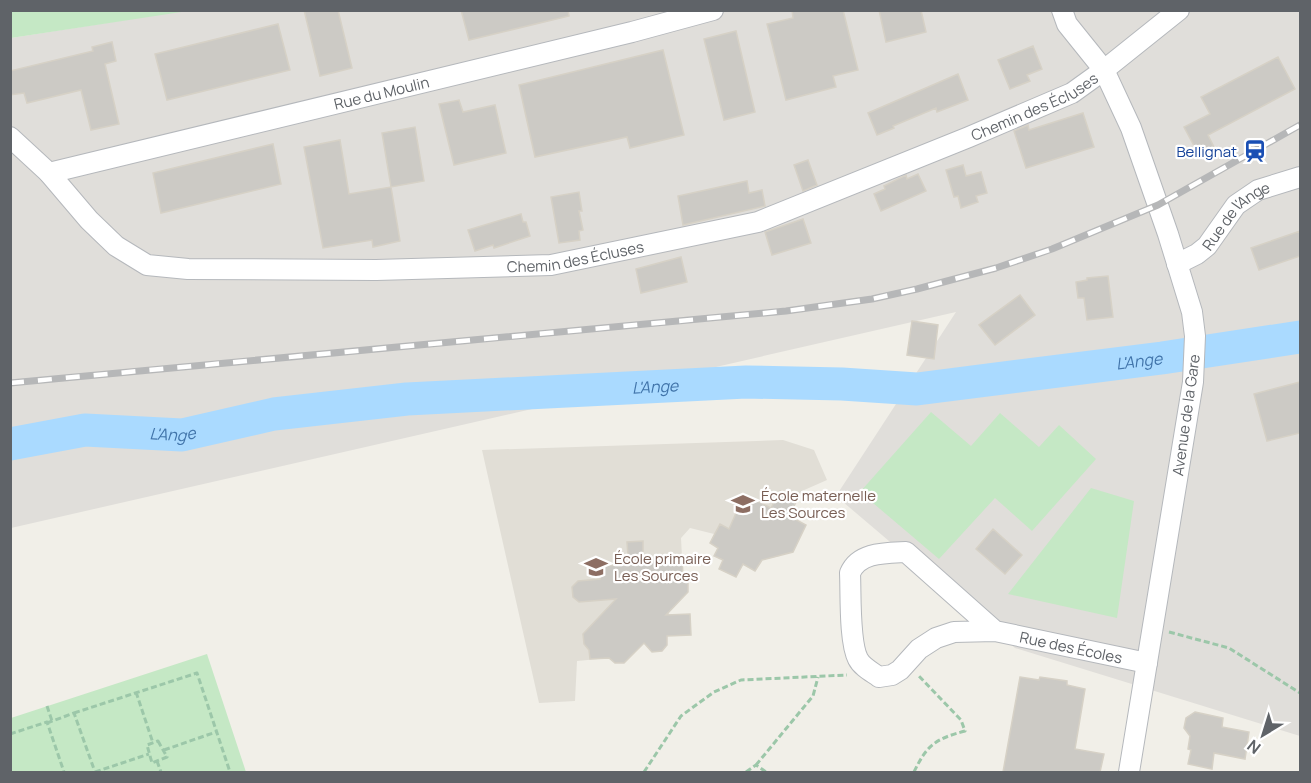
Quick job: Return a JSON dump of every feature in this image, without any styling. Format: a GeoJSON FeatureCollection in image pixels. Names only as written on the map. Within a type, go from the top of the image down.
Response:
{"type":"FeatureCollection","features":[{"type":"Feature","properties":{"kind":"street","name":"Rue du Moulin"},"geometry":{"type":"LineString","coordinates":[[48,173],[620,35],[713,10]]}},
{"type":"Feature","properties":{"kind":"street","name":"Avenue de la Gare"},"geometry":{"type":"LineString","coordinates":[[1062,10],[1067,24],[1104,70],[1131,128],[1192,312],[1195,336],[1193,382],[1129,772]]}},
{"type":"Feature","properties":{"kind":"street","name":"Chemin des Écluses"},"geometry":{"type":"LineString","coordinates":[[10,137],[48,173],[88,220],[116,246],[147,265],[188,269],[376,270],[551,265],[758,222],[1072,93],[1179,10]]}},
{"type":"Feature","properties":{"kind":"street","name":"Rue de l'Ange"},"geometry":{"type":"LineString","coordinates":[[1177,264],[1207,246],[1236,205],[1258,190],[1300,177]]}},
{"type":"Feature","properties":{"kind":"street","name":"Rue des Écoles"},"geometry":{"type":"LineString","coordinates":[[995,631],[906,552],[862,558],[854,563],[850,573],[854,643],[858,659],[867,670],[879,677],[892,675],[919,649],[936,638],[954,632],[995,631],[1147,663]]}},
{"type":"Feature","properties":{"kind":"path"},"geometry":{"type":"LineString","coordinates":[[1153,627],[1229,648],[1300,693]]}},
{"type":"Feature","properties":{"kind":"path"},"geometry":{"type":"LineString","coordinates":[[906,663],[961,720],[965,731],[934,742],[923,753],[914,772]]}},
{"type":"Feature","properties":{"kind":"path"},"geometry":{"type":"LineString","coordinates":[[644,772],[681,716],[714,692],[741,680],[841,677],[867,670]]}},
{"type":"Feature","properties":{"kind":"path"},"geometry":{"type":"LineString","coordinates":[[10,734],[197,673],[230,772]]}},
{"type":"Feature","properties":{"kind":"path"},"geometry":{"type":"LineString","coordinates":[[746,772],[756,765],[813,696],[818,677]]}},
{"type":"Feature","properties":{"kind":"path"},"geometry":{"type":"LineString","coordinates":[[136,692],[153,743]]}},
{"type":"Feature","properties":{"kind":"path"},"geometry":{"type":"LineString","coordinates":[[47,706],[52,721]]}},
{"type":"Feature","properties":{"kind":"path"},"geometry":{"type":"LineString","coordinates":[[74,713],[95,772],[149,754]]}},
{"type":"Feature","properties":{"kind":"path"},"geometry":{"type":"LineString","coordinates":[[47,723],[64,772]]}},
{"type":"Feature","properties":{"kind":"path"},"geometry":{"type":"LineString","coordinates":[[164,750],[217,732]]}},
{"type":"Feature","properties":{"kind":"path"},"geometry":{"type":"LineString","coordinates":[[158,741],[164,750],[167,757],[152,763],[147,745],[158,741]]}},
{"type":"Feature","properties":{"kind":"path"},"geometry":{"type":"LineString","coordinates":[[157,761],[161,772]]}},
{"type":"Feature","properties":{"kind":"path"},"geometry":{"type":"LineString","coordinates":[[756,765],[766,772]]}},
{"type":"Feature","properties":{"kind":"shaded area"},"geometry":{"type":"Polygon","coordinates":[[[188,10],[1300,11],[1300,736],[1015,648],[836,496],[956,312],[11,528],[11,38],[188,10]]]}},
{"type":"Feature","properties":{"kind":"shaded area","name":"École primaire Les Sources"},"geometry":{"type":"Polygon","coordinates":[[[783,440],[814,450],[827,480],[802,491],[789,516],[806,525],[792,552],[784,548],[780,556],[762,560],[755,571],[743,565],[736,577],[719,569],[723,560],[714,556],[718,548],[710,543],[714,534],[690,528],[681,538],[683,577],[688,581],[688,592],[683,597],[675,597],[675,607],[669,608],[669,615],[690,614],[691,635],[667,636],[667,645],[662,651],[652,652],[647,646],[645,631],[624,663],[615,663],[609,658],[577,661],[575,701],[539,703],[482,450],[783,440]]]}},
{"type":"Feature","properties":{"kind":"green space"},"geometry":{"type":"Polygon","coordinates":[[[11,10],[188,10],[188,11],[11,38],[11,10]]]}},
{"type":"Feature","properties":{"kind":"green space"},"geometry":{"type":"Polygon","coordinates":[[[931,412],[971,446],[1000,413],[1039,447],[1059,425],[1096,459],[1032,531],[995,498],[939,559],[860,492],[931,412]]]}},
{"type":"Feature","properties":{"kind":"green space"},"geometry":{"type":"Polygon","coordinates":[[[1091,488],[1134,501],[1117,618],[1008,594],[1091,488]]]}},
{"type":"Feature","properties":{"kind":"green space"},"geometry":{"type":"Polygon","coordinates":[[[207,654],[246,772],[11,772],[11,718],[207,654]]]}},
{"type":"Feature","properties":{"kind":"building"},"geometry":{"type":"Polygon","coordinates":[[[304,10],[338,10],[352,68],[320,76],[304,10]]]}},
{"type":"Feature","properties":{"kind":"building"},"geometry":{"type":"Polygon","coordinates":[[[461,10],[568,10],[569,16],[469,40],[461,10]]]}},
{"type":"Feature","properties":{"kind":"building"},"geometry":{"type":"Polygon","coordinates":[[[792,10],[843,10],[858,70],[833,76],[836,87],[786,100],[767,24],[793,18],[792,10]]]}},
{"type":"Feature","properties":{"kind":"building"},"geometry":{"type":"Polygon","coordinates":[[[879,10],[921,10],[926,32],[886,42],[879,10]]]}},
{"type":"Feature","properties":{"kind":"building"},"geometry":{"type":"Polygon","coordinates":[[[278,24],[290,70],[167,100],[155,54],[278,24]]]}},
{"type":"Feature","properties":{"kind":"building"},"geometry":{"type":"Polygon","coordinates":[[[736,31],[755,112],[724,120],[704,39],[736,31]]]}},
{"type":"Feature","properties":{"kind":"building"},"geometry":{"type":"Polygon","coordinates":[[[112,42],[116,61],[105,64],[119,124],[91,130],[81,90],[27,103],[24,93],[10,95],[10,71],[93,51],[92,47],[112,42]]]}},
{"type":"Feature","properties":{"kind":"building"},"geometry":{"type":"Polygon","coordinates":[[[1033,46],[1042,69],[1027,75],[1030,81],[1010,89],[998,60],[1033,46]]]}},
{"type":"Feature","properties":{"kind":"building"},"geometry":{"type":"Polygon","coordinates":[[[663,50],[684,135],[630,148],[627,137],[535,157],[519,85],[663,50]]]}},
{"type":"Feature","properties":{"kind":"building"},"geometry":{"type":"Polygon","coordinates":[[[1278,57],[1295,89],[1208,135],[1215,149],[1200,157],[1184,127],[1210,114],[1201,97],[1278,57]]]}},
{"type":"Feature","properties":{"kind":"building"},"geometry":{"type":"Polygon","coordinates":[[[958,74],[968,100],[937,112],[936,108],[877,135],[868,113],[958,74]]]}},
{"type":"Feature","properties":{"kind":"building"},"geometry":{"type":"Polygon","coordinates":[[[459,100],[463,112],[495,105],[506,153],[454,165],[439,104],[459,100]]]}},
{"type":"Feature","properties":{"kind":"building"},"geometry":{"type":"Polygon","coordinates":[[[1083,113],[1094,147],[1026,168],[1014,131],[1028,125],[1029,130],[1083,113]]]}},
{"type":"Feature","properties":{"kind":"building"},"geometry":{"type":"Polygon","coordinates":[[[415,127],[424,181],[391,187],[382,133],[415,127]]]}},
{"type":"Feature","properties":{"kind":"building"},"geometry":{"type":"Polygon","coordinates":[[[340,140],[349,194],[391,187],[400,241],[373,247],[372,240],[323,248],[304,147],[340,140]]]}},
{"type":"Feature","properties":{"kind":"building"},"geometry":{"type":"Polygon","coordinates":[[[273,144],[281,184],[161,213],[153,173],[273,144]]]}},
{"type":"Feature","properties":{"kind":"building"},"geometry":{"type":"Polygon","coordinates":[[[808,160],[817,185],[803,191],[794,165],[808,160]]]}},
{"type":"Feature","properties":{"kind":"building"},"geometry":{"type":"Polygon","coordinates":[[[963,165],[966,176],[981,172],[987,193],[976,196],[978,202],[961,208],[958,196],[954,197],[946,170],[963,165]]]}},
{"type":"Feature","properties":{"kind":"building"},"geometry":{"type":"Polygon","coordinates":[[[918,174],[926,191],[881,211],[874,194],[906,175],[907,179],[918,174]]]}},
{"type":"Feature","properties":{"kind":"building"},"geometry":{"type":"Polygon","coordinates":[[[747,181],[749,193],[762,190],[765,206],[683,225],[678,196],[747,181]]]}},
{"type":"Feature","properties":{"kind":"building"},"geometry":{"type":"Polygon","coordinates":[[[579,192],[582,211],[579,211],[583,230],[579,231],[580,240],[559,243],[551,197],[579,192]]]}},
{"type":"Feature","properties":{"kind":"building"},"geometry":{"type":"Polygon","coordinates":[[[521,214],[530,236],[494,248],[493,245],[475,251],[468,230],[521,214]]]}},
{"type":"Feature","properties":{"kind":"building"},"geometry":{"type":"Polygon","coordinates":[[[803,219],[811,243],[772,255],[765,232],[803,219]]]}},
{"type":"Feature","properties":{"kind":"building"},"geometry":{"type":"Polygon","coordinates":[[[1300,231],[1300,256],[1259,270],[1251,248],[1300,231]]]}},
{"type":"Feature","properties":{"kind":"building"},"geometry":{"type":"Polygon","coordinates":[[[681,257],[687,282],[641,293],[636,269],[681,257]]]}},
{"type":"Feature","properties":{"kind":"building"},"geometry":{"type":"Polygon","coordinates":[[[1108,276],[1113,317],[1087,320],[1084,298],[1078,298],[1076,282],[1087,280],[1087,278],[1108,276]]]}},
{"type":"Feature","properties":{"kind":"building"},"geometry":{"type":"Polygon","coordinates":[[[1020,295],[1035,315],[995,345],[979,325],[1020,295]]]}},
{"type":"Feature","properties":{"kind":"building"},"geometry":{"type":"Polygon","coordinates":[[[912,321],[938,325],[934,359],[907,355],[912,321]]]}},
{"type":"Feature","properties":{"kind":"building"},"geometry":{"type":"Polygon","coordinates":[[[1300,382],[1300,433],[1267,441],[1254,394],[1300,382]]]}},
{"type":"Feature","properties":{"kind":"building"},"geometry":{"type":"Polygon","coordinates":[[[780,491],[797,500],[789,516],[806,525],[793,552],[762,560],[755,571],[743,564],[736,577],[719,569],[723,560],[714,556],[718,548],[710,543],[720,524],[729,529],[740,504],[753,499],[771,508],[780,491]]]}},
{"type":"Feature","properties":{"kind":"building"},"geometry":{"type":"Polygon","coordinates":[[[993,529],[1022,555],[1005,574],[976,549],[993,529]]]}},
{"type":"Feature","properties":{"kind":"building"},"geometry":{"type":"Polygon","coordinates":[[[643,541],[643,559],[682,557],[683,577],[688,581],[688,592],[666,615],[690,614],[691,635],[667,636],[667,645],[662,651],[652,652],[644,643],[624,663],[615,663],[609,658],[590,659],[583,634],[616,599],[579,602],[573,597],[572,587],[578,581],[600,579],[600,566],[620,565],[628,556],[627,542],[643,541]]]}},
{"type":"Feature","properties":{"kind":"building"},"geometry":{"type":"Polygon","coordinates":[[[1020,677],[1067,681],[1067,685],[1085,689],[1075,749],[1104,754],[1100,772],[1003,772],[1020,677]]]}},
{"type":"Feature","properties":{"kind":"building"},"geometry":{"type":"Polygon","coordinates":[[[1195,712],[1223,718],[1222,727],[1249,732],[1245,759],[1214,753],[1212,769],[1188,764],[1191,750],[1188,749],[1190,736],[1184,728],[1186,718],[1195,712]]]}},
{"type":"Feature","properties":{"kind":"waterway","name":"L'Ange"},"geometry":{"type":"LineString","coordinates":[[10,444],[85,430],[182,435],[274,414],[407,399],[746,382],[842,384],[917,389],[1162,358],[1300,337]]}},
{"type":"Feature","properties":{"kind":"railway"},"geometry":{"type":"LineString","coordinates":[[10,383],[786,311],[872,299],[996,268],[1052,249],[1158,205],[1300,125]]}},
{"type":"Feature","properties":{"kind":"place","name":"Bellignat"},"geometry":{"type":"Point","coordinates":[1255,151]}},
{"type":"Feature","properties":{"kind":"place","name":"École maternelle Les Sources"},"geometry":{"type":"Point","coordinates":[743,504]}},
{"type":"Feature","properties":{"kind":"place","name":"École primaire Les Sources"},"geometry":{"type":"Point","coordinates":[596,567]}}]}
